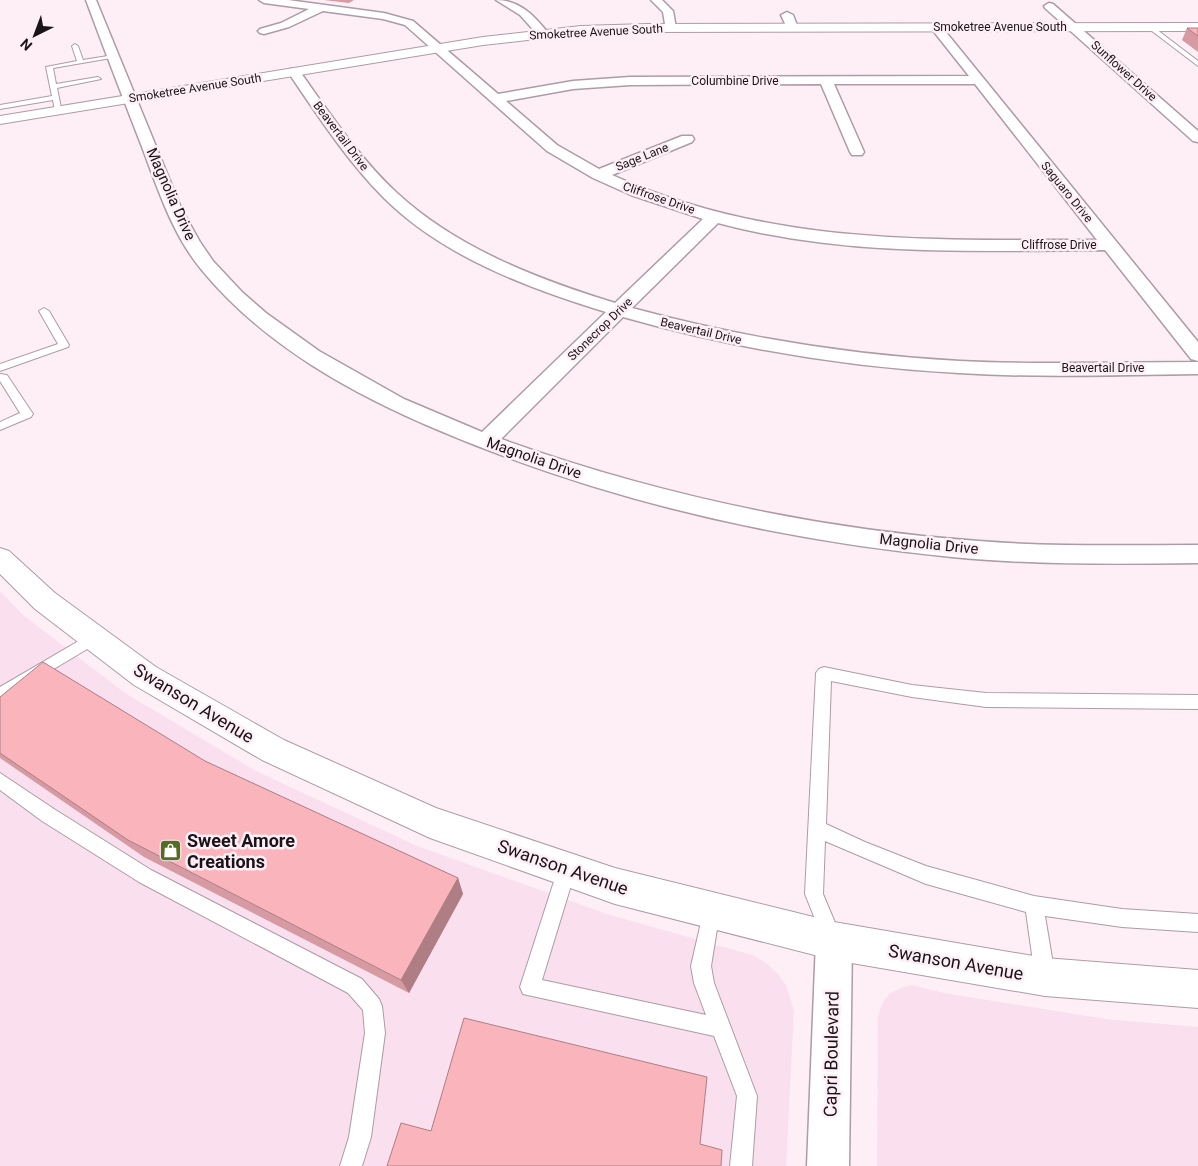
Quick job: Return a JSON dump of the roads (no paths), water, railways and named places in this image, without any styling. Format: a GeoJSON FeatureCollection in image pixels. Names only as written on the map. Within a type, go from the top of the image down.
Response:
{"type":"FeatureCollection","features":[{"type":"Feature","properties":{"kind":"street","name":"Magnolia Drive"},"geometry":{"type":"LineString","coordinates":[[91,0],[174,210],[189,240],[211,271],[242,303],[283,336],[333,369],[394,402],[485,442],[546,464],[637,492],[736,515],[842,534],[951,548],[1062,556],[1198,554]]}},
{"type":"Feature","properties":{"kind":"street","name":"Cliffrose Drive"},"geometry":{"type":"LineString","coordinates":[[264,0],[402,20],[412,25],[552,148],[598,175],[650,197],[715,216],[798,233],[882,243],[924,245],[1110,245]]}},
{"type":"Feature","properties":{"kind":"street"},"geometry":{"type":"LineString","coordinates":[[501,0],[524,13],[542,33]]}},
{"type":"Feature","properties":{"kind":"street"},"geometry":{"type":"LineString","coordinates":[[656,0],[668,11],[670,28]]}},
{"type":"Feature","properties":{"kind":"street","name":"Sunflower Drive"},"geometry":{"type":"LineString","coordinates":[[1049,6],[1198,138]]}},
{"type":"Feature","properties":{"kind":"street"},"geometry":{"type":"LineString","coordinates":[[264,31],[285,25],[321,8]]}},
{"type":"Feature","properties":{"kind":"street"},"geometry":{"type":"LineString","coordinates":[[787,15],[792,28]]}},
{"type":"Feature","properties":{"kind":"street","name":"Smoketree Avenue South"},"geometry":{"type":"LineString","coordinates":[[0,120],[57,104],[131,99],[438,48],[542,33],[613,28],[1198,27]]}},
{"type":"Feature","properties":{"kind":"street","name":"Saguaro Drive"},"geometry":{"type":"LineString","coordinates":[[937,28],[1198,355]]}},
{"type":"Feature","properties":{"kind":"street","name":"Beavertail Drive"},"geometry":{"type":"LineString","coordinates":[[294,72],[368,172],[386,192],[409,212],[438,232],[513,272],[619,311],[728,338],[793,350],[860,359],[928,365],[997,368],[1198,368]]}},
{"type":"Feature","properties":{"kind":"street","name":"Columbine Drive"},"geometry":{"type":"LineString","coordinates":[[494,99],[573,85],[611,82],[978,80]]}},
{"type":"Feature","properties":{"kind":"street"},"geometry":{"type":"LineString","coordinates":[[826,81],[857,152]]}},
{"type":"Feature","properties":{"kind":"street","name":"Sage Lane"},"geometry":{"type":"LineString","coordinates":[[598,175],[687,139]]}},
{"type":"Feature","properties":{"kind":"street","name":"Stonecrop Drive"},"geometry":{"type":"LineString","coordinates":[[485,442],[715,216]]}},
{"type":"Feature","properties":{"kind":"street","name":"Swanson Avenue"},"geometry":{"type":"LineString","coordinates":[[0,558],[44,601],[145,676],[273,750],[430,822],[615,886],[834,941],[1045,977],[1198,990]]}},
{"type":"Feature","properties":{"kind":"street","name":"Capri Boulevard"},"geometry":{"type":"LineString","coordinates":[[828,1166],[834,941]]}},
{"type":"Feature","properties":{"kind":"lane"},"geometry":{"type":"LineString","coordinates":[[1150,27],[1198,64]]}},
{"type":"Feature","properties":{"kind":"lane"},"geometry":{"type":"LineString","coordinates":[[1164,38],[1181,38]]}},
{"type":"Feature","properties":{"kind":"lane"},"geometry":{"type":"LineString","coordinates":[[75,46],[81,62]]}},
{"type":"Feature","properties":{"kind":"lane"},"geometry":{"type":"LineString","coordinates":[[0,107],[57,104],[49,68],[114,57]]}},
{"type":"Feature","properties":{"kind":"lane"},"geometry":{"type":"LineString","coordinates":[[50,75],[59,74]]}},
{"type":"Feature","properties":{"kind":"lane"},"geometry":{"type":"LineString","coordinates":[[53,87],[98,79]]}},
{"type":"Feature","properties":{"kind":"lane"},"geometry":{"type":"LineString","coordinates":[[0,426],[27,414],[1,373],[64,345],[44,310]]}},
{"type":"Feature","properties":{"kind":"lane"},"geometry":{"type":"LineString","coordinates":[[0,695],[94,638]]}},
{"type":"Feature","properties":{"kind":"lane"},"geometry":{"type":"LineString","coordinates":[[834,941],[814,894],[824,673],[912,691],[986,700],[1198,702]]}},
{"type":"Feature","properties":{"kind":"lane"},"geometry":{"type":"LineString","coordinates":[[0,780],[48,815],[145,876],[355,986],[372,1006],[375,1033],[360,1137],[351,1166]]}},
{"type":"Feature","properties":{"kind":"lane"},"geometry":{"type":"LineString","coordinates":[[817,828],[859,848],[926,875],[1034,905],[1122,918],[1198,923]]}},
{"type":"Feature","properties":{"kind":"lane"},"geometry":{"type":"LineString","coordinates":[[567,869],[530,986],[722,1028]]}},
{"type":"Feature","properties":{"kind":"lane"},"geometry":{"type":"LineString","coordinates":[[1034,905],[1045,977]]}},
{"type":"Feature","properties":{"kind":"lane"},"geometry":{"type":"LineString","coordinates":[[711,910],[701,966],[704,983],[747,1096],[741,1166]]}},
{"type":"Feature","properties":{"kind":"place","name":"Sweet Amore Creations"},"geometry":{"type":"Point","coordinates":[171,850]}}]}
